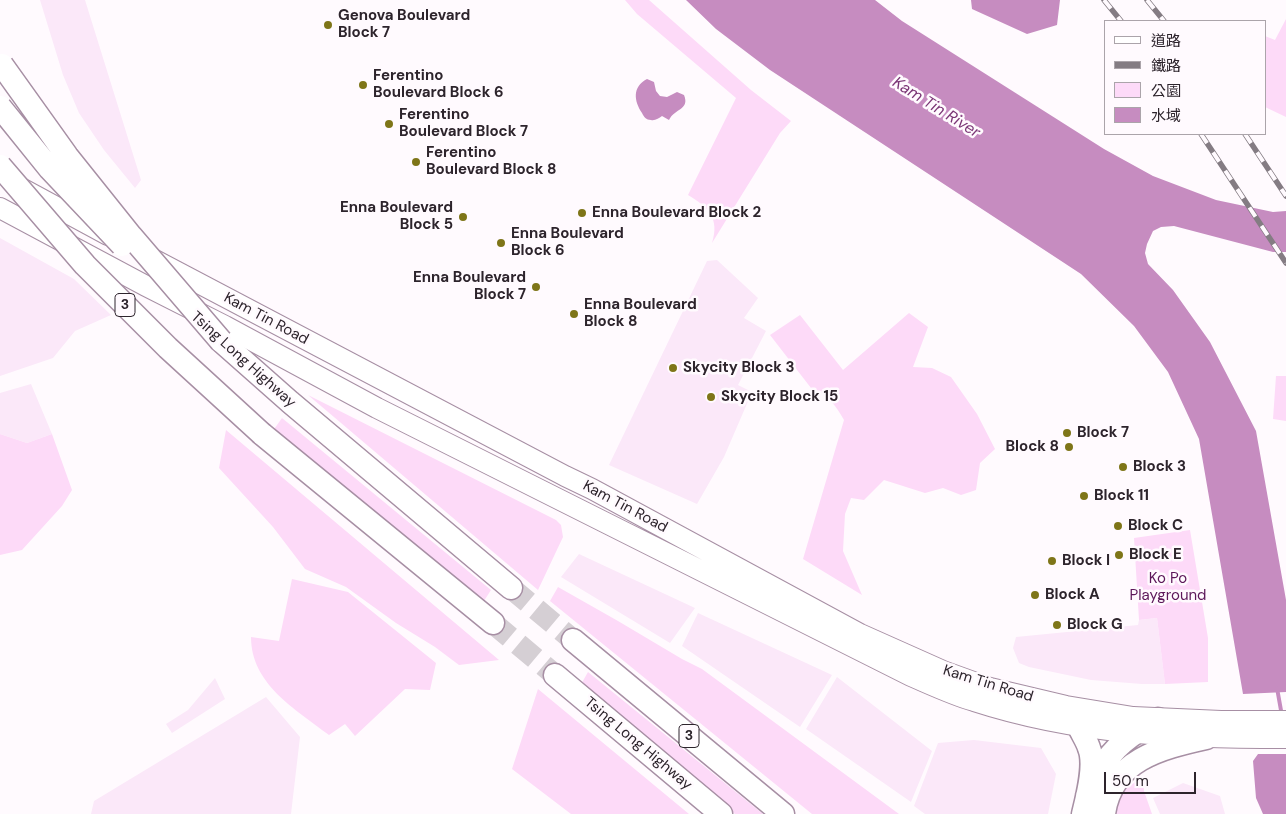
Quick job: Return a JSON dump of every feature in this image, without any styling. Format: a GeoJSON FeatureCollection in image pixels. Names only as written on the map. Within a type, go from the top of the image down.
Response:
{"type":"FeatureCollection","features":[{"type":"Feature","properties":{"kind":"highway"},"geometry":{"type":"LineString","coordinates":[[1,63],[67,156],[131,236],[221,341]]}},
{"type":"Feature","properties":{"kind":"highway","name":"Tsing Long Highway"},"geometry":{"type":"LineString","coordinates":[[0,108],[50,169],[119,243],[197,320],[290,402],[511,588]]}},
{"type":"Feature","properties":{"kind":"highway","name":"3"},"geometry":{"type":"LineString","coordinates":[[0,166],[85,265],[168,348],[262,434],[493,623]]}},
{"type":"Feature","properties":{"kind":"highway","name":"3"},"geometry":{"type":"LineString","coordinates":[[573,640],[783,814]]}},
{"type":"Feature","properties":{"kind":"highway","name":"Tsing Long Highway"},"geometry":{"type":"LineString","coordinates":[[555,674],[721,814]]}},
{"type":"Feature","properties":{"kind":"highway"},"geometry":{"type":"LineString","coordinates":[[1085,805],[1106,761],[1133,734],[1158,719]]}},
{"type":"Feature","properties":{"kind":"highway"},"geometry":{"type":"LineString","coordinates":[[1079,727],[1090,749],[1092,759],[1085,805]]}},
{"type":"Feature","properties":{"kind":"highway"},"geometry":{"type":"LineString","coordinates":[[1104,814],[1114,785],[1129,767],[1157,751],[1206,738]]}},
{"type":"Feature","properties":{"kind":"main road","name":"Kam Tin Road"},"geometry":{"type":"LineString","coordinates":[[0,176],[202,286],[592,489],[839,623],[943,672],[990,688],[1095,712],[1158,719],[1286,721]]}},
{"type":"Feature","properties":{"kind":"main road","name":"Kam Tin Road"},"geometry":{"type":"LineString","coordinates":[[0,208],[377,408],[824,633],[938,688],[1007,711],[1079,727],[1133,734],[1206,738],[1286,738]]}},
{"type":"Feature","properties":{"kind":"main road"},"geometry":{"type":"LineString","coordinates":[[565,476],[566,486],[570,494],[588,513]]}},
{"type":"Feature","properties":{"kind":"shaded area"},"geometry":{"type":"Polygon","coordinates":[[[40,0],[85,0],[141,180],[135,188],[104,150],[79,113],[63,75],[40,0]]]}},
{"type":"Feature","properties":{"kind":"shaded area"},"geometry":{"type":"Polygon","coordinates":[[[0,238],[74,279],[111,315],[75,331],[53,358],[0,376],[0,238]]]}},
{"type":"Feature","properties":{"kind":"shaded area"},"geometry":{"type":"Polygon","coordinates":[[[717,260],[758,298],[744,318],[766,331],[738,385],[752,392],[724,457],[697,504],[609,465],[707,261],[717,260]]]}},
{"type":"Feature","properties":{"kind":"shaded area"},"geometry":{"type":"Polygon","coordinates":[[[31,384],[52,434],[27,443],[0,434],[0,393],[31,384]]]}},
{"type":"Feature","properties":{"kind":"shaded area"},"geometry":{"type":"Polygon","coordinates":[[[579,554],[695,608],[670,643],[561,577],[579,554]]]}},
{"type":"Feature","properties":{"kind":"shaded area"},"geometry":{"type":"Polygon","coordinates":[[[698,613],[832,675],[800,727],[682,646],[698,613]]]}},
{"type":"Feature","properties":{"kind":"shaded area"},"geometry":{"type":"Polygon","coordinates":[[[1157,618],[1165,684],[1091,680],[1029,667],[1019,663],[1013,648],[1016,637],[1138,625],[1139,620],[1157,618]]]}},
{"type":"Feature","properties":{"kind":"shaded area"},"geometry":{"type":"Polygon","coordinates":[[[837,677],[932,751],[911,802],[806,729],[837,677]]]}},
{"type":"Feature","properties":{"kind":"shaded area"},"geometry":{"type":"Polygon","coordinates":[[[215,678],[225,699],[172,733],[166,724],[188,710],[215,678]]]}},
{"type":"Feature","properties":{"kind":"shaded area"},"geometry":{"type":"Polygon","coordinates":[[[266,697],[300,737],[291,814],[91,814],[94,801],[266,697]]]}},
{"type":"Feature","properties":{"kind":"shaded area"},"geometry":{"type":"Polygon","coordinates":[[[974,740],[1041,748],[1056,774],[1048,814],[925,814],[914,806],[938,743],[974,740]]]}},
{"type":"Feature","properties":{"kind":"shaded area"},"geometry":{"type":"Polygon","coordinates":[[[1183,783],[1220,796],[1225,814],[1160,814],[1153,798],[1183,783]]]}},
{"type":"Feature","properties":{"kind":"green space"},"geometry":{"type":"Polygon","coordinates":[[[625,0],[649,0],[751,90],[791,121],[780,133],[712,243],[714,227],[710,214],[701,204],[688,195],[736,98],[637,14],[625,0]]]}},
{"type":"Feature","properties":{"kind":"green space"},"geometry":{"type":"Polygon","coordinates":[[[1286,19],[1286,117],[1266,107],[1266,36],[1275,40],[1286,19]]]}},
{"type":"Feature","properties":{"kind":"green space"},"geometry":{"type":"Polygon","coordinates":[[[909,313],[928,327],[913,367],[932,368],[951,377],[977,414],[995,449],[980,463],[976,490],[961,495],[943,488],[925,493],[884,480],[864,500],[851,498],[845,514],[843,551],[862,595],[803,559],[844,420],[838,410],[822,393],[811,388],[770,335],[800,315],[843,370],[909,313]]]}},
{"type":"Feature","properties":{"kind":"green space"},"geometry":{"type":"Polygon","coordinates":[[[1276,376],[1286,376],[1286,421],[1273,419],[1276,376]]]}},
{"type":"Feature","properties":{"kind":"green space"},"geometry":{"type":"Polygon","coordinates":[[[308,395],[556,520],[561,525],[563,537],[538,590],[308,395]]]}},
{"type":"Feature","properties":{"kind":"green space"},"geometry":{"type":"Polygon","coordinates":[[[282,418],[491,590],[482,604],[272,432],[282,418]]]}},
{"type":"Feature","properties":{"kind":"green space"},"geometry":{"type":"Polygon","coordinates":[[[226,430],[499,660],[459,665],[346,587],[305,569],[273,527],[219,468],[226,430]]]}},
{"type":"Feature","properties":{"kind":"green space"},"geometry":{"type":"Polygon","coordinates":[[[0,434],[27,443],[52,434],[72,490],[62,506],[22,550],[0,555],[0,434]]]}},
{"type":"Feature","properties":{"kind":"green space","name":"Ko Po Playground"},"geometry":{"type":"Polygon","coordinates":[[[1190,530],[1208,638],[1208,682],[1165,684],[1157,618],[1139,620],[1134,538],[1190,530]]]}},
{"type":"Feature","properties":{"kind":"green space"},"geometry":{"type":"Polygon","coordinates":[[[292,579],[348,592],[436,663],[430,690],[405,689],[355,736],[345,724],[329,735],[289,705],[277,694],[258,668],[253,654],[251,637],[279,641],[292,579]]]}},
{"type":"Feature","properties":{"kind":"green space"},"geometry":{"type":"Polygon","coordinates":[[[558,587],[702,669],[899,814],[812,814],[550,601],[558,587]]]}},
{"type":"Feature","properties":{"kind":"green space"},"geometry":{"type":"Polygon","coordinates":[[[588,672],[763,814],[735,814],[580,686],[588,672]]]}},
{"type":"Feature","properties":{"kind":"green space"},"geometry":{"type":"Polygon","coordinates":[[[538,689],[689,814],[571,814],[512,769],[538,689]]]}},
{"type":"Feature","properties":{"kind":"green space"},"geometry":{"type":"Polygon","coordinates":[[[1143,777],[1144,791],[1152,814],[1098,814],[1099,806],[1143,777]]]}},
{"type":"Feature","properties":{"kind":"water","name":"Kam Tin River"},"geometry":{"type":"Polygon","coordinates":[[[686,0],[875,0],[902,21],[1104,149],[1153,176],[1216,200],[1273,212],[1286,211],[1286,252],[1273,252],[1174,226],[1161,227],[1153,231],[1145,253],[1148,264],[1173,290],[1210,342],[1256,431],[1286,600],[1286,692],[1243,694],[1199,439],[1168,372],[1134,326],[1081,274],[770,70],[716,29],[686,0]]]}},
{"type":"Feature","properties":{"kind":"water"},"geometry":{"type":"Polygon","coordinates":[[[971,0],[1060,0],[1057,25],[1027,34],[972,9],[971,0]]]}},
{"type":"Feature","properties":{"kind":"water"},"geometry":{"type":"Polygon","coordinates":[[[647,79],[654,82],[656,91],[660,96],[667,97],[677,92],[684,95],[685,104],[669,120],[662,116],[654,120],[648,119],[644,117],[639,108],[636,99],[637,90],[642,82],[647,79]]]}},
{"type":"Feature","properties":{"kind":"water"},"geometry":{"type":"Polygon","coordinates":[[[1258,754],[1286,754],[1286,814],[1263,814],[1256,798],[1253,761],[1258,754]]]}},
{"type":"Feature","properties":{"kind":"waterway"},"geometry":{"type":"LineString","coordinates":[[1277,688],[1282,716]]}},
{"type":"Feature","properties":{"kind":"tunnel"},"geometry":{"type":"LineString","coordinates":[[511,588],[573,640]]}},
{"type":"Feature","properties":{"kind":"tunnel"},"geometry":{"type":"LineString","coordinates":[[493,623],[555,675]]}},
{"type":"Feature","properties":{"kind":"railway"},"geometry":{"type":"LineString","coordinates":[[1104,0],[1120,20]]}},
{"type":"Feature","properties":{"kind":"railway"},"geometry":{"type":"LineString","coordinates":[[1147,0],[1163,20]]}},
{"type":"Feature","properties":{"kind":"railway"},"geometry":{"type":"LineString","coordinates":[[1202,135],[1286,263]]}},
{"type":"Feature","properties":{"kind":"railway"},"geometry":{"type":"LineString","coordinates":[[1246,135],[1286,196]]}},
{"type":"Feature","properties":{"kind":"place","name":"Genova Boulevard Block 7"},"geometry":{"type":"Point","coordinates":[328,25]}},
{"type":"Feature","properties":{"kind":"place","name":"Ferentino Boulevard Block 6"},"geometry":{"type":"Point","coordinates":[363,85]}},
{"type":"Feature","properties":{"kind":"place","name":"Ferentino Boulevard Block 7"},"geometry":{"type":"Point","coordinates":[389,124]}},
{"type":"Feature","properties":{"kind":"place","name":"Ferentino Boulevard Block 8"},"geometry":{"type":"Point","coordinates":[416,162]}},
{"type":"Feature","properties":{"kind":"place","name":"Enna Boulevard Block 2"},"geometry":{"type":"Point","coordinates":[582,213]}},
{"type":"Feature","properties":{"kind":"place","name":"Enna Boulevard Block 5"},"geometry":{"type":"Point","coordinates":[463,217]}},
{"type":"Feature","properties":{"kind":"place","name":"Enna Boulevard Block 6"},"geometry":{"type":"Point","coordinates":[501,243]}},
{"type":"Feature","properties":{"kind":"place","name":"Enna Boulevard Block 7"},"geometry":{"type":"Point","coordinates":[536,287]}},
{"type":"Feature","properties":{"kind":"place","name":"Enna Boulevard Block 8"},"geometry":{"type":"Point","coordinates":[574,314]}},
{"type":"Feature","properties":{"kind":"place","name":"Skycity Block 3"},"geometry":{"type":"Point","coordinates":[673,368]}},
{"type":"Feature","properties":{"kind":"place","name":"Skycity Block 15"},"geometry":{"type":"Point","coordinates":[711,397]}},
{"type":"Feature","properties":{"kind":"place","name":"Block 7"},"geometry":{"type":"Point","coordinates":[1067,433]}},
{"type":"Feature","properties":{"kind":"place","name":"Block 8"},"geometry":{"type":"Point","coordinates":[1069,447]}},
{"type":"Feature","properties":{"kind":"place","name":"Block 3"},"geometry":{"type":"Point","coordinates":[1123,467]}},
{"type":"Feature","properties":{"kind":"place","name":"Block 11"},"geometry":{"type":"Point","coordinates":[1084,496]}},
{"type":"Feature","properties":{"kind":"place","name":"Block C"},"geometry":{"type":"Point","coordinates":[1118,526]}},
{"type":"Feature","properties":{"kind":"place","name":"Block E"},"geometry":{"type":"Point","coordinates":[1119,555]}},
{"type":"Feature","properties":{"kind":"place","name":"Block I"},"geometry":{"type":"Point","coordinates":[1052,561]}},
{"type":"Feature","properties":{"kind":"place","name":"Block A"},"geometry":{"type":"Point","coordinates":[1035,595]}},
{"type":"Feature","properties":{"kind":"place","name":"Block G"},"geometry":{"type":"Point","coordinates":[1057,625]}}]}
